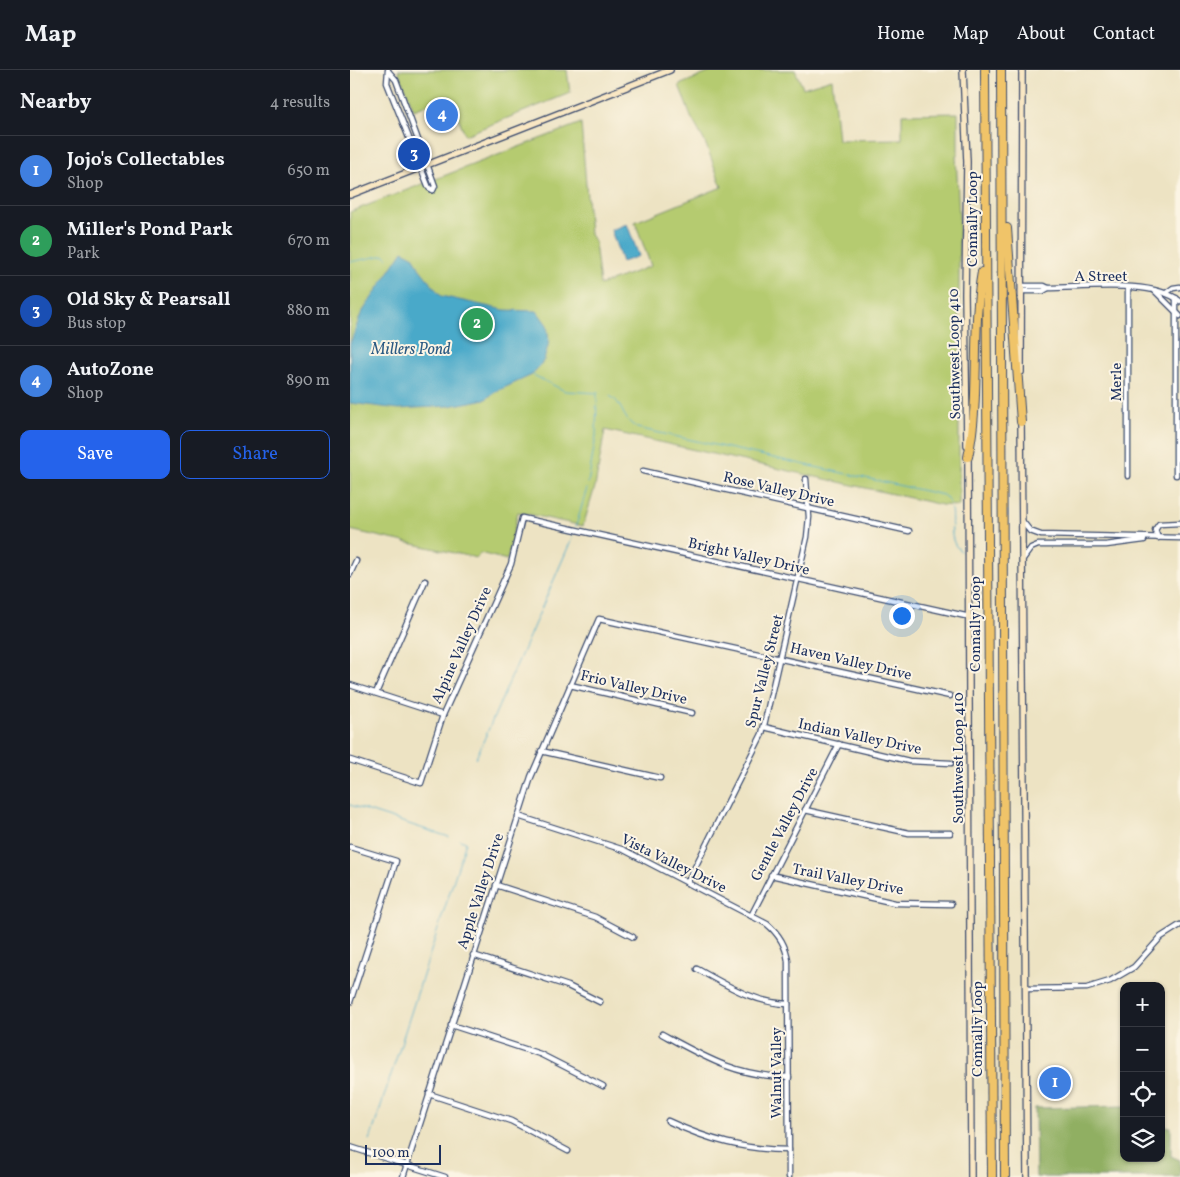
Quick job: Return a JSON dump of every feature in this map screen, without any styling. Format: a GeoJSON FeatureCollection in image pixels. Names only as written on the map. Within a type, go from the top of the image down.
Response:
{"type":"FeatureCollection","features":[{"type":"Feature","properties":{"kind":"highway","name":"Connally Loop"},"geometry":{"type":"LineString","coordinates":[[985,70],[992,1177]]}},
{"type":"Feature","properties":{"kind":"highway","name":"Connally Loop"},"geometry":{"type":"LineString","coordinates":[[1001,70],[1005,1177]]}},
{"type":"Feature","properties":{"kind":"highway"},"geometry":{"type":"LineString","coordinates":[[1002,196],[1006,220],[1021,422]]}},
{"type":"Feature","properties":{"kind":"highway"},"geometry":{"type":"LineString","coordinates":[[968,457],[974,428],[978,295],[986,250]]}},
{"type":"Feature","properties":{"kind":"main road"},"geometry":{"type":"LineString","coordinates":[[350,195],[670,70]]}},
{"type":"Feature","properties":{"kind":"main road","name":"Southwest Loop 410"},"geometry":{"type":"LineString","coordinates":[[963,70],[967,162],[965,294],[970,617],[972,1177]]}},
{"type":"Feature","properties":{"kind":"main road"},"geometry":{"type":"LineString","coordinates":[[1022,70],[1020,288],[1027,1177]]}},
{"type":"Feature","properties":{"kind":"street"},"geometry":{"type":"LineString","coordinates":[[388,71],[396,80],[428,164],[435,186],[433,190],[429,188],[387,83],[388,71]]}},
{"type":"Feature","properties":{"kind":"street"},"geometry":{"type":"LineString","coordinates":[[1162,298],[1173,288],[1180,287]]}},
{"type":"Feature","properties":{"kind":"street","name":"A Street"},"geometry":{"type":"LineString","coordinates":[[1020,288],[1043,290],[1048,288],[1128,288],[1167,292],[1178,299]]}},
{"type":"Feature","properties":{"kind":"street","name":"Merle"},"geometry":{"type":"LineString","coordinates":[[1128,288],[1128,476]]}},
{"type":"Feature","properties":{"kind":"street"},"geometry":{"type":"LineString","coordinates":[[1154,290],[1178,314]]}},
{"type":"Feature","properties":{"kind":"street"},"geometry":{"type":"LineString","coordinates":[[1176,475],[1178,299]]}},
{"type":"Feature","properties":{"kind":"street","name":"Rose Valley Drive"},"geometry":{"type":"LineString","coordinates":[[643,471],[909,531]]}},
{"type":"Feature","properties":{"kind":"street","name":"Spur Valley Street"},"geometry":{"type":"LineString","coordinates":[[687,883],[764,727],[808,532],[809,508],[806,480]]}},
{"type":"Feature","properties":{"kind":"street","name":"Bright Valley Drive"},"geometry":{"type":"LineString","coordinates":[[522,518],[970,617]]}},
{"type":"Feature","properties":{"kind":"street","name":"Alpine Valley Drive"},"geometry":{"type":"LineString","coordinates":[[350,760],[421,783],[444,715],[511,564],[522,518]]}},
{"type":"Feature","properties":{"kind":"street"},"geometry":{"type":"LineString","coordinates":[[1022,520],[1030,531],[1041,535],[1180,538]]}},
{"type":"Feature","properties":{"kind":"street"},"geometry":{"type":"LineString","coordinates":[[1158,538],[1155,530],[1159,524],[1180,523]]}},
{"type":"Feature","properties":{"kind":"street"},"geometry":{"type":"LineString","coordinates":[[1078,535],[1078,545]]}},
{"type":"Feature","properties":{"kind":"street"},"geometry":{"type":"LineString","coordinates":[[1023,560],[1034,546],[1106,544],[1158,538]]}},
{"type":"Feature","properties":{"kind":"street"},"geometry":{"type":"LineString","coordinates":[[350,574],[356,561]]}},
{"type":"Feature","properties":{"kind":"street"},"geometry":{"type":"LineString","coordinates":[[376,693],[425,581]]}},
{"type":"Feature","properties":{"kind":"street","name":"Haven Valley Drive"},"geometry":{"type":"LineString","coordinates":[[600,619],[950,696]]}},
{"type":"Feature","properties":{"kind":"street","name":"Apple Valley Drive"},"geometry":{"type":"LineString","coordinates":[[403,1177],[473,954],[540,751],[600,619]]}},
{"type":"Feature","properties":{"kind":"street"},"geometry":{"type":"LineString","coordinates":[[350,685],[444,715]]}},
{"type":"Feature","properties":{"kind":"street","name":"Frio Valley Drive"},"geometry":{"type":"LineString","coordinates":[[570,685],[692,713]]}},
{"type":"Feature","properties":{"kind":"street","name":"Indian Valley Drive"},"geometry":{"type":"LineString","coordinates":[[764,727],[909,760],[951,762]]}},
{"type":"Feature","properties":{"kind":"street","name":"Gentle Valley Drive"},"geometry":{"type":"LineString","coordinates":[[751,916],[839,744]]}},
{"type":"Feature","properties":{"kind":"street"},"geometry":{"type":"LineString","coordinates":[[540,751],[660,778]]}},
{"type":"Feature","properties":{"kind":"street"},"geometry":{"type":"LineString","coordinates":[[805,810],[909,833],[950,833]]}},
{"type":"Feature","properties":{"kind":"street","name":"Vista Valley Drive"},"geometry":{"type":"LineString","coordinates":[[518,816],[619,848],[767,924],[780,937],[787,952],[788,968]]}},
{"type":"Feature","properties":{"kind":"street"},"geometry":{"type":"LineString","coordinates":[[350,847],[396,861],[350,1002]]}},
{"type":"Feature","properties":{"kind":"street","name":"Trail Valley Drive"},"geometry":{"type":"LineString","coordinates":[[771,875],[895,903],[951,904]]}},
{"type":"Feature","properties":{"kind":"street"},"geometry":{"type":"LineString","coordinates":[[496,885],[595,917],[633,937]]}},
{"type":"Feature","properties":{"kind":"street"},"geometry":{"type":"LineString","coordinates":[[1026,989],[1087,988],[1110,981],[1134,967],[1161,937],[1180,925]]}},
{"type":"Feature","properties":{"kind":"street"},"geometry":{"type":"LineString","coordinates":[[473,954],[568,986],[600,1002]]}},
{"type":"Feature","properties":{"kind":"street","name":"Walnut Valley"},"geometry":{"type":"LineString","coordinates":[[788,968],[789,1177]]}},
{"type":"Feature","properties":{"kind":"street"},"geometry":{"type":"LineString","coordinates":[[697,969],[753,999],[767,1003],[788,1004]]}},
{"type":"Feature","properties":{"kind":"street"},"geometry":{"type":"LineString","coordinates":[[452,1025],[540,1054],[603,1086]]}},
{"type":"Feature","properties":{"kind":"street"},"geometry":{"type":"LineString","coordinates":[[662,1034],[709,1059],[737,1071],[766,1076],[789,1077]]}},
{"type":"Feature","properties":{"kind":"street"},"geometry":{"type":"LineString","coordinates":[[429,1094],[512,1121],[568,1151]]}},
{"type":"Feature","properties":{"kind":"street"},"geometry":{"type":"LineString","coordinates":[[668,1121],[698,1135],[724,1143],[755,1149],[789,1150]]}},
{"type":"Feature","properties":{"kind":"street"},"geometry":{"type":"LineString","coordinates":[[350,1147],[445,1177]]}},
{"type":"Feature","properties":{"kind":"green space"},"geometry":{"type":"Polygon","coordinates":[[[398,70],[567,70],[570,93],[465,135],[450,96],[414,110],[398,70]]]}},
{"type":"Feature","properties":{"kind":"green space"},"geometry":{"type":"Polygon","coordinates":[[[715,70],[795,70],[803,88],[832,79],[838,140],[902,139],[902,114],[958,113],[958,155],[956,155],[959,217],[959,506],[942,505],[605,430],[595,487],[583,526],[518,512],[507,560],[480,553],[477,558],[350,530],[350,212],[581,123],[590,234],[595,243],[600,285],[651,266],[635,222],[722,187],[705,142],[691,117],[679,85],[715,70]]]}},
{"type":"Feature","properties":{"kind":"green space"},"geometry":{"type":"Polygon","coordinates":[[[1120,1106],[1120,1162],[1165,1162],[1165,1126],[1171,1127],[1171,1156],[1180,1160],[1180,1177],[1036,1177],[1035,1108],[1120,1106]]]}},
{"type":"Feature","properties":{"kind":"water"},"geometry":{"type":"Polygon","coordinates":[[[627,224],[639,256],[622,262],[611,230],[627,224]]]}},
{"type":"Feature","properties":{"kind":"water","name":"Millers Pond"},"geometry":{"type":"Polygon","coordinates":[[[403,251],[414,257],[419,268],[441,296],[504,310],[537,311],[547,325],[549,342],[544,360],[532,375],[495,392],[486,399],[449,406],[399,409],[350,403],[350,344],[361,314],[403,251]]]}},
{"type":"Feature","properties":{"kind":"waterway"},"geometry":{"type":"LineString","coordinates":[[350,262],[385,255],[388,258]]}},
{"type":"Feature","properties":{"kind":"waterway"},"geometry":{"type":"LineString","coordinates":[[533,375],[565,391],[598,393]]}},
{"type":"Feature","properties":{"kind":"waterway"},"geometry":{"type":"LineString","coordinates":[[588,483],[596,436],[597,394]]}},
{"type":"Feature","properties":{"kind":"waterway"},"geometry":{"type":"LineString","coordinates":[[610,396],[618,403],[628,420],[637,428],[943,495],[951,508],[953,539],[961,551]]}},
{"type":"Feature","properties":{"kind":"waterway"},"geometry":{"type":"LineString","coordinates":[[576,526],[587,488]]}},
{"type":"Feature","properties":{"kind":"waterway"},"geometry":{"type":"LineString","coordinates":[[476,758],[573,536]]}},
{"type":"Feature","properties":{"kind":"waterway"},"geometry":{"type":"LineString","coordinates":[[350,805],[449,837]]}},
{"type":"Feature","properties":{"kind":"waterway"},"geometry":{"type":"LineString","coordinates":[[370,1140],[466,842],[460,840]]}},
{"type":"Feature","properties":{"kind":"place","name":"AutoZone"},"geometry":{"type":"Point","coordinates":[442,115]}},
{"type":"Feature","properties":{"kind":"place","name":"Old Sky & Pearsall"},"geometry":{"type":"Point","coordinates":[414,154]}},
{"type":"Feature","properties":{"kind":"place","name":"Miller's Pond Park"},"geometry":{"type":"Point","coordinates":[477,324]}},
{"type":"Feature","properties":{"kind":"place","name":"Jojo's Collectables"},"geometry":{"type":"Point","coordinates":[1055,1083]}}]}
